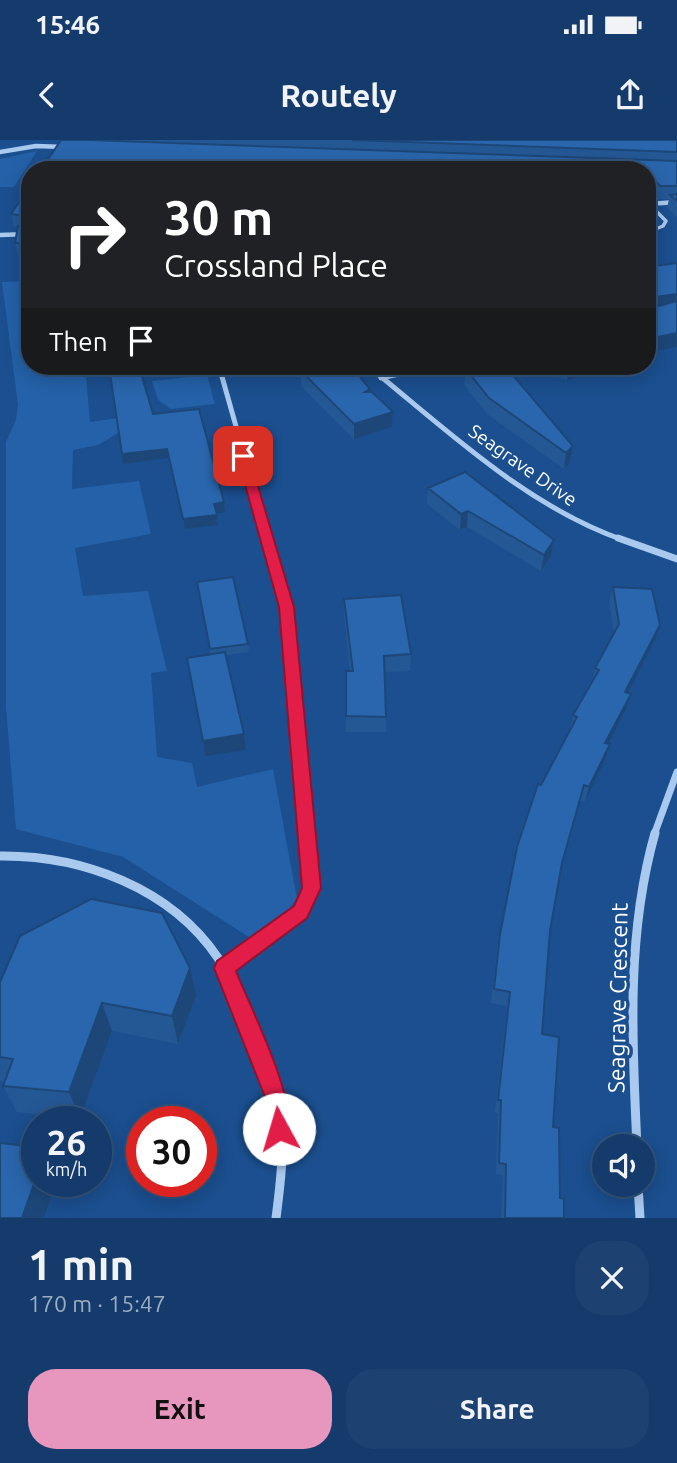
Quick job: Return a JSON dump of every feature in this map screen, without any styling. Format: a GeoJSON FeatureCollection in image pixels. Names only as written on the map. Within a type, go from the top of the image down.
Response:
{"type":"FeatureCollection","features":[{"type":"Feature","properties":{"kind":"street"},"geometry":{"type":"LineString","coordinates":[[0,152],[36,146],[65,147]]}},
{"type":"Feature","properties":{"kind":"street"},"geometry":{"type":"LineString","coordinates":[[656,203],[677,202]]}},
{"type":"Feature","properties":{"kind":"street"},"geometry":{"type":"LineString","coordinates":[[0,234],[21,234]]}},
{"type":"Feature","properties":{"kind":"street"},"geometry":{"type":"LineString","coordinates":[[222,375],[287,607],[312,888],[301,912],[224,968]]}},
{"type":"Feature","properties":{"kind":"street","name":"Seagrave Drive"},"geometry":{"type":"LineString","coordinates":[[378,375],[474,453],[553,509],[584,527],[677,559]]}},
{"type":"Feature","properties":{"kind":"street"},"geometry":{"type":"LineString","coordinates":[[381,378],[394,375]]}},
{"type":"Feature","properties":{"kind":"street","name":"Seagrave Crescent"},"geometry":{"type":"LineString","coordinates":[[637,1134],[634,962],[642,876],[664,799],[677,772]]}},
{"type":"Feature","properties":{"kind":"street"},"geometry":{"type":"LineString","coordinates":[[0,856],[45,856],[122,881],[148,894],[186,923],[209,945],[224,968],[278,1102],[280,1184],[276,1218]]}},
{"type":"Feature","properties":{"kind":"street"},"geometry":{"type":"LineString","coordinates":[[639,1197],[640,1218]]}},
{"type":"Feature","properties":{"kind":"lane"},"geometry":{"type":"LineString","coordinates":[[656,212],[666,221],[656,229]]}},
{"type":"Feature","properties":{"kind":"shaded area"},"geometry":{"type":"Polygon","coordinates":[[[37,151],[31,161],[21,161],[21,176],[14,187],[0,187],[0,159],[37,151]]]}},
{"type":"Feature","properties":{"kind":"shaded area"},"geometry":{"type":"Polygon","coordinates":[[[21,281],[21,375],[99,375],[86,377],[90,422],[152,413],[98,445],[73,450],[72,489],[139,481],[151,534],[75,548],[83,596],[148,591],[167,671],[151,673],[157,757],[192,763],[197,787],[273,769],[297,899],[260,944],[123,857],[16,829],[6,707],[6,442],[16,420],[18,405],[2,282],[21,281]]]}},
{"type":"Feature","properties":{"kind":"shaded area"},"geometry":{"type":"Polygon","coordinates":[[[207,375],[215,404],[171,409],[158,400],[152,381],[207,375]]]}},
{"type":"Feature","properties":{"kind":"building"},"geometry":{"type":"Polygon","coordinates":[[[61,140],[89,140],[677,161],[677,186],[660,186],[656,182],[656,161],[47,161],[61,140]]]}},
{"type":"Feature","properties":{"kind":"building"},"geometry":{"type":"Polygon","coordinates":[[[352,140],[677,140],[677,152],[352,140]]]}},
{"type":"Feature","properties":{"kind":"building"},"geometry":{"type":"Polygon","coordinates":[[[21,199],[21,216],[11,214],[21,199]]]}},
{"type":"Feature","properties":{"kind":"building"},"geometry":{"type":"Polygon","coordinates":[[[18,226],[21,226],[21,243],[15,243],[18,226]]]}},
{"type":"Feature","properties":{"kind":"building"},"geometry":{"type":"Polygon","coordinates":[[[677,263],[677,294],[656,297],[656,266],[677,263]]]}},
{"type":"Feature","properties":{"kind":"building"},"geometry":{"type":"Polygon","coordinates":[[[677,301],[677,333],[656,337],[656,307],[677,301]]]}},
{"type":"Feature","properties":{"kind":"building"},"geometry":{"type":"Polygon","coordinates":[[[110,375],[142,375],[153,414],[199,409],[224,502],[214,504],[217,515],[183,519],[167,449],[122,454],[110,375]]]}},
{"type":"Feature","properties":{"kind":"building"},"geometry":{"type":"Polygon","coordinates":[[[305,375],[358,375],[370,389],[365,392],[372,392],[393,412],[354,424],[305,375]]]}},
{"type":"Feature","properties":{"kind":"building"},"geometry":{"type":"Polygon","coordinates":[[[471,375],[513,375],[573,446],[566,453],[489,398],[471,375]]]}},
{"type":"Feature","properties":{"kind":"building"},"geometry":{"type":"Polygon","coordinates":[[[465,472],[554,540],[544,555],[468,511],[461,514],[428,488],[465,472]]]}},
{"type":"Feature","properties":{"kind":"building"},"geometry":{"type":"Polygon","coordinates":[[[233,577],[248,644],[210,649],[197,582],[233,577]]]}},
{"type":"Feature","properties":{"kind":"building"},"geometry":{"type":"Polygon","coordinates":[[[613,587],[652,589],[660,625],[625,692],[631,694],[605,743],[610,744],[589,787],[584,785],[562,863],[550,931],[542,1034],[559,1037],[553,1127],[559,1128],[560,1198],[564,1199],[564,1218],[505,1218],[506,1164],[499,1163],[501,1100],[498,1100],[510,992],[494,989],[500,934],[517,847],[538,784],[541,785],[577,717],[573,715],[599,670],[595,668],[619,624],[613,587]]]}},
{"type":"Feature","properties":{"kind":"building"},"geometry":{"type":"Polygon","coordinates":[[[401,595],[411,654],[384,656],[386,717],[346,716],[346,671],[353,671],[344,599],[401,595]]]}},
{"type":"Feature","properties":{"kind":"building"},"geometry":{"type":"Polygon","coordinates":[[[225,652],[244,734],[203,741],[187,658],[225,652]]]}},
{"type":"Feature","properties":{"kind":"building"},"geometry":{"type":"Polygon","coordinates":[[[91,899],[162,913],[190,968],[172,1016],[102,1003],[69,1092],[3,1086],[13,1059],[0,1057],[0,982],[20,936],[91,899]]]}},
{"type":"Feature","properties":{"kind":"building"},"geometry":{"type":"Polygon","coordinates":[[[0,1143],[21,1145],[21,1197],[29,1197],[22,1218],[0,1218],[0,1143]]]}},
{"type":"Feature","properties":{"kind":"route"},"geometry":{"type":"LineString","coordinates":[[243,456],[287,607],[312,888],[301,912],[224,968],[278,1102],[279,1129]]}}]}
